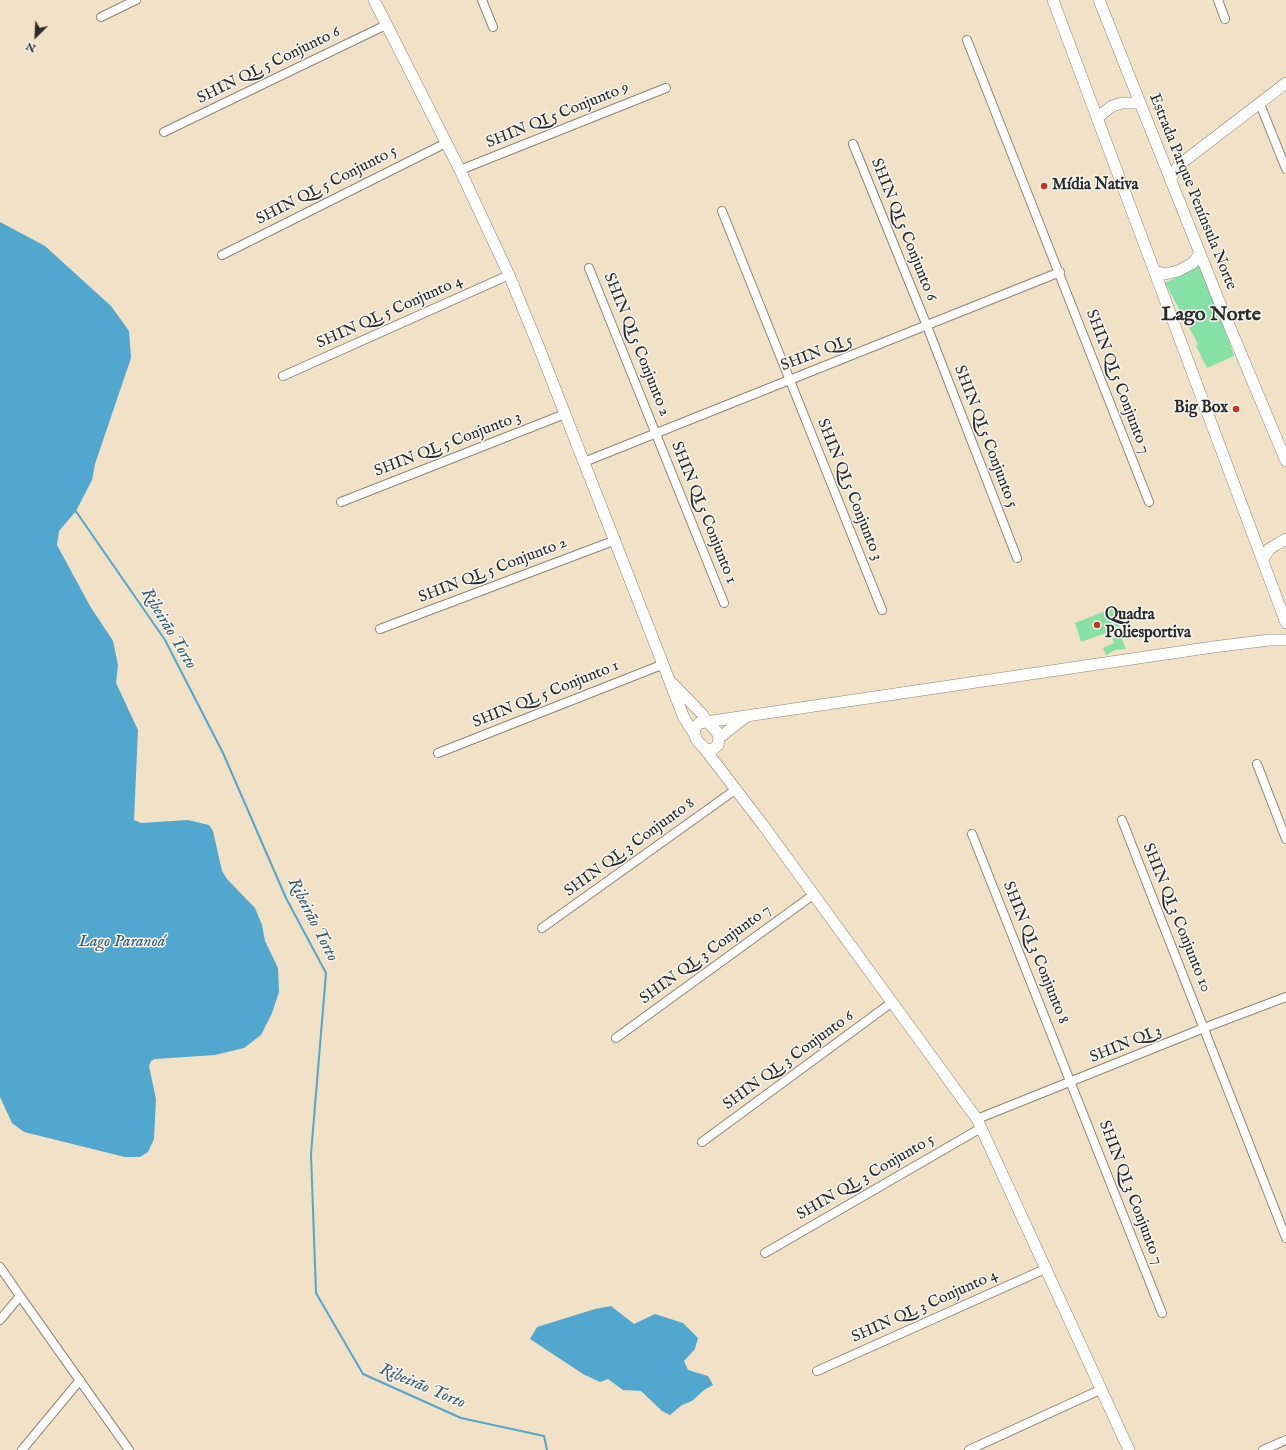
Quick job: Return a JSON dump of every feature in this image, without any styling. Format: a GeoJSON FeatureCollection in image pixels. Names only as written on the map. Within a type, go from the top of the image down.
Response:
{"type":"FeatureCollection","features":[{"type":"Feature","properties":{"kind":"street"},"geometry":{"type":"LineString","coordinates":[[101,17],[136,0]]}},
{"type":"Feature","properties":{"kind":"street"},"geometry":{"type":"LineString","coordinates":[[374,0],[460,170],[509,275],[616,540],[684,718],[704,748],[729,780],[979,1123],[1129,1450]]}},
{"type":"Feature","properties":{"kind":"street"},"geometry":{"type":"LineString","coordinates":[[482,0],[493,27]]}},
{"type":"Feature","properties":{"kind":"street"},"geometry":{"type":"LineString","coordinates":[[1053,0],[1155,271],[1190,370],[1286,623]]}},
{"type":"Feature","properties":{"kind":"street","name":"Estrada Parque Península Norte"},"geometry":{"type":"LineString","coordinates":[[1098,0],[1200,254],[1286,461]]}},
{"type":"Feature","properties":{"kind":"street"},"geometry":{"type":"LineString","coordinates":[[1218,0],[1225,19]]}},
{"type":"Feature","properties":{"kind":"street","name":"SHIN QL 5 Conjunto 6"},"geometry":{"type":"LineString","coordinates":[[164,132],[386,25]]}},
{"type":"Feature","properties":{"kind":"street","name":"SHIN QI 5 Conjunto 7"},"geometry":{"type":"LineString","coordinates":[[967,40],[1060,272],[1149,502]]}},
{"type":"Feature","properties":{"kind":"street"},"geometry":{"type":"LineString","coordinates":[[1170,178],[1179,165],[1286,83]]}},
{"type":"Feature","properties":{"kind":"street","name":"SHIN QI 5 Conjunto 9"},"geometry":{"type":"LineString","coordinates":[[460,170],[666,88]]}},
{"type":"Feature","properties":{"kind":"street"},"geometry":{"type":"LineString","coordinates":[[1097,118],[1112,106],[1122,103],[1139,103]]}},
{"type":"Feature","properties":{"kind":"street"},"geometry":{"type":"LineString","coordinates":[[1260,104],[1286,169]]}},
{"type":"Feature","properties":{"kind":"street","name":"SHIN QL 5 Conjunto 5"},"geometry":{"type":"LineString","coordinates":[[222,255],[446,143]]}},
{"type":"Feature","properties":{"kind":"street","name":"SHIN QI 5 Conjunto 6"},"geometry":{"type":"LineString","coordinates":[[852,144],[927,326]]}},
{"type":"Feature","properties":{"kind":"street"},"geometry":{"type":"LineString","coordinates":[[1164,162],[1179,165]]}},
{"type":"Feature","properties":{"kind":"street","name":"SHIN QI 5 Conjunto 3"},"geometry":{"type":"LineString","coordinates":[[722,211],[882,610]]}},
{"type":"Feature","properties":{"kind":"street"},"geometry":{"type":"LineString","coordinates":[[1155,271],[1164,274],[1178,272],[1193,263],[1200,254]]}},
{"type":"Feature","properties":{"kind":"street","name":"SHIN QI 5 Conjunto 2"},"geometry":{"type":"LineString","coordinates":[[589,268],[656,433]]}},
{"type":"Feature","properties":{"kind":"street","name":"SHIN QI 5"},"geometry":{"type":"LineString","coordinates":[[584,462],[1060,272]]}},
{"type":"Feature","properties":{"kind":"street","name":"SHIN QL 5 Conjunto 4"},"geometry":{"type":"LineString","coordinates":[[283,376],[509,275]]}},
{"type":"Feature","properties":{"kind":"street","name":"SHIN QI 5 Conjunto 5"},"geometry":{"type":"LineString","coordinates":[[927,326],[1017,558]]}},
{"type":"Feature","properties":{"kind":"street","name":"SHIN QL 5 Conjunto 3"},"geometry":{"type":"LineString","coordinates":[[341,502],[565,414]]}},
{"type":"Feature","properties":{"kind":"street","name":"SHIN QI 5 Conjunto 1"},"geometry":{"type":"LineString","coordinates":[[656,433],[724,603]]}},
{"type":"Feature","properties":{"kind":"street","name":"SHIN QL 5 Conjunto 2"},"geometry":{"type":"LineString","coordinates":[[380,629],[616,540]]}},
{"type":"Feature","properties":{"kind":"street"},"geometry":{"type":"LineString","coordinates":[[1263,560],[1270,549],[1286,540]]}},
{"type":"Feature","properties":{"kind":"street"},"geometry":{"type":"LineString","coordinates":[[1269,640],[1286,631]]}},
{"type":"Feature","properties":{"kind":"street"},"geometry":{"type":"LineString","coordinates":[[695,735],[696,726],[699,723],[720,718],[747,716],[1269,640],[1286,640]]}},
{"type":"Feature","properties":{"kind":"street","name":"SHIN QL 5 Conjunto 1"},"geometry":{"type":"LineString","coordinates":[[438,753],[664,664]]}},
{"type":"Feature","properties":{"kind":"street"},"geometry":{"type":"LineString","coordinates":[[671,682],[717,732],[717,743],[729,780]]}},
{"type":"Feature","properties":{"kind":"street"},"geometry":{"type":"LineString","coordinates":[[704,748],[712,750],[717,743],[747,716]]}},
{"type":"Feature","properties":{"kind":"street"},"geometry":{"type":"LineString","coordinates":[[1257,764],[1286,839]]}},
{"type":"Feature","properties":{"kind":"street","name":"SHIN QL 3 Conjunto 8"},"geometry":{"type":"LineString","coordinates":[[542,928],[736,790]]}},
{"type":"Feature","properties":{"kind":"street","name":"SHIN QI 3 Conjunto 10"},"geometry":{"type":"LineString","coordinates":[[1122,820],[1286,1238]]}},
{"type":"Feature","properties":{"kind":"street","name":"SHIN QI 3 Conjunto 8"},"geometry":{"type":"LineString","coordinates":[[972,834],[1071,1082]]}},
{"type":"Feature","properties":{"kind":"street","name":"SHIN QL 3 Conjunto 7"},"geometry":{"type":"LineString","coordinates":[[616,1038],[813,895]]}},
{"type":"Feature","properties":{"kind":"street","name":"SHIN QI 3"},"geometry":{"type":"LineString","coordinates":[[979,1123],[1071,1082],[1204,1028],[1286,997]]}},
{"type":"Feature","properties":{"kind":"street","name":"SHIN QL 3 Conjunto 6"},"geometry":{"type":"LineString","coordinates":[[702,1142],[891,1003]]}},
{"type":"Feature","properties":{"kind":"street","name":"SHIN QI 3 Conjunto 7"},"geometry":{"type":"LineString","coordinates":[[1071,1082],[1162,1313]]}},
{"type":"Feature","properties":{"kind":"street","name":"SHIN QL 3 Conjunto 5"},"geometry":{"type":"LineString","coordinates":[[765,1253],[979,1123]]}},
{"type":"Feature","properties":{"kind":"street"},"geometry":{"type":"LineString","coordinates":[[0,1267],[129,1450]]}},
{"type":"Feature","properties":{"kind":"street","name":"SHIN QL 3 Conjunto 4"},"geometry":{"type":"LineString","coordinates":[[817,1371],[1045,1269]]}},
{"type":"Feature","properties":{"kind":"street"},"geometry":{"type":"LineString","coordinates":[[0,1320],[20,1296]]}},
{"type":"Feature","properties":{"kind":"street"},"geometry":{"type":"LineString","coordinates":[[22,1450],[80,1380]]}},
{"type":"Feature","properties":{"kind":"street"},"geometry":{"type":"LineString","coordinates":[[970,1450],[1102,1389]]}},
{"type":"Feature","properties":{"kind":"street"},"geometry":{"type":"LineString","coordinates":[[1263,1450],[1286,1440]]}},
{"type":"Feature","properties":{"kind":"green space"},"geometry":{"type":"Polygon","coordinates":[[[1202,264],[1234,356],[1207,368],[1196,346],[1198,344],[1165,283],[1202,264]]]}},
{"type":"Feature","properties":{"kind":"green space","name":"Quadra Poliesportiva"},"geometry":{"type":"Polygon","coordinates":[[[1113,608],[1120,628],[1081,642],[1075,623],[1113,608]]]}},
{"type":"Feature","properties":{"kind":"green space"},"geometry":{"type":"Polygon","coordinates":[[[1120,634],[1126,649],[1115,650],[1106,655],[1103,648],[1114,643],[1112,637],[1120,634]]]}},
{"type":"Feature","properties":{"kind":"water","name":"Lago Paranoá"},"geometry":{"type":"Polygon","coordinates":[[[0,222],[45,246],[111,306],[129,331],[131,358],[95,464],[92,480],[76,511],[59,531],[57,545],[90,606],[113,641],[118,665],[116,683],[138,730],[134,820],[141,823],[188,820],[209,825],[213,831],[222,871],[227,879],[255,908],[262,925],[265,941],[278,968],[279,992],[272,1013],[261,1035],[244,1048],[215,1055],[155,1059],[151,1061],[149,1066],[156,1099],[154,1139],[148,1152],[140,1157],[125,1157],[24,1132],[12,1123],[0,1097],[0,222]]]}},
{"type":"Feature","properties":{"kind":"water"},"geometry":{"type":"Polygon","coordinates":[[[611,1306],[634,1324],[655,1314],[683,1323],[698,1338],[695,1349],[684,1361],[688,1370],[708,1376],[713,1385],[704,1390],[692,1401],[682,1405],[670,1415],[662,1411],[641,1391],[623,1390],[608,1379],[600,1382],[583,1374],[530,1339],[537,1327],[595,1309],[611,1306]]]}},
{"type":"Feature","properties":{"kind":"waterway","name":"Ribeirão Torto"},"geometry":{"type":"LineString","coordinates":[[75,510],[165,640],[223,753],[286,898],[326,973],[311,1154],[316,1293],[363,1374],[461,1418],[544,1436],[547,1450]]}},
{"type":"Feature","properties":{"kind":"place","name":"Mídia Nativa"},"geometry":{"type":"Point","coordinates":[1044,186]}},
{"type":"Feature","properties":{"kind":"place","name":"Big Box"},"geometry":{"type":"Point","coordinates":[1236,409]}},
{"type":"Feature","properties":{"kind":"place","name":"Quadra Poliesportiva"},"geometry":{"type":"Point","coordinates":[1097,625]}},
{"type":"Feature","properties":{"kind":"district","name":"Lago Norte"},"geometry":{"type":"Point","coordinates":[1211,316]}}]}
